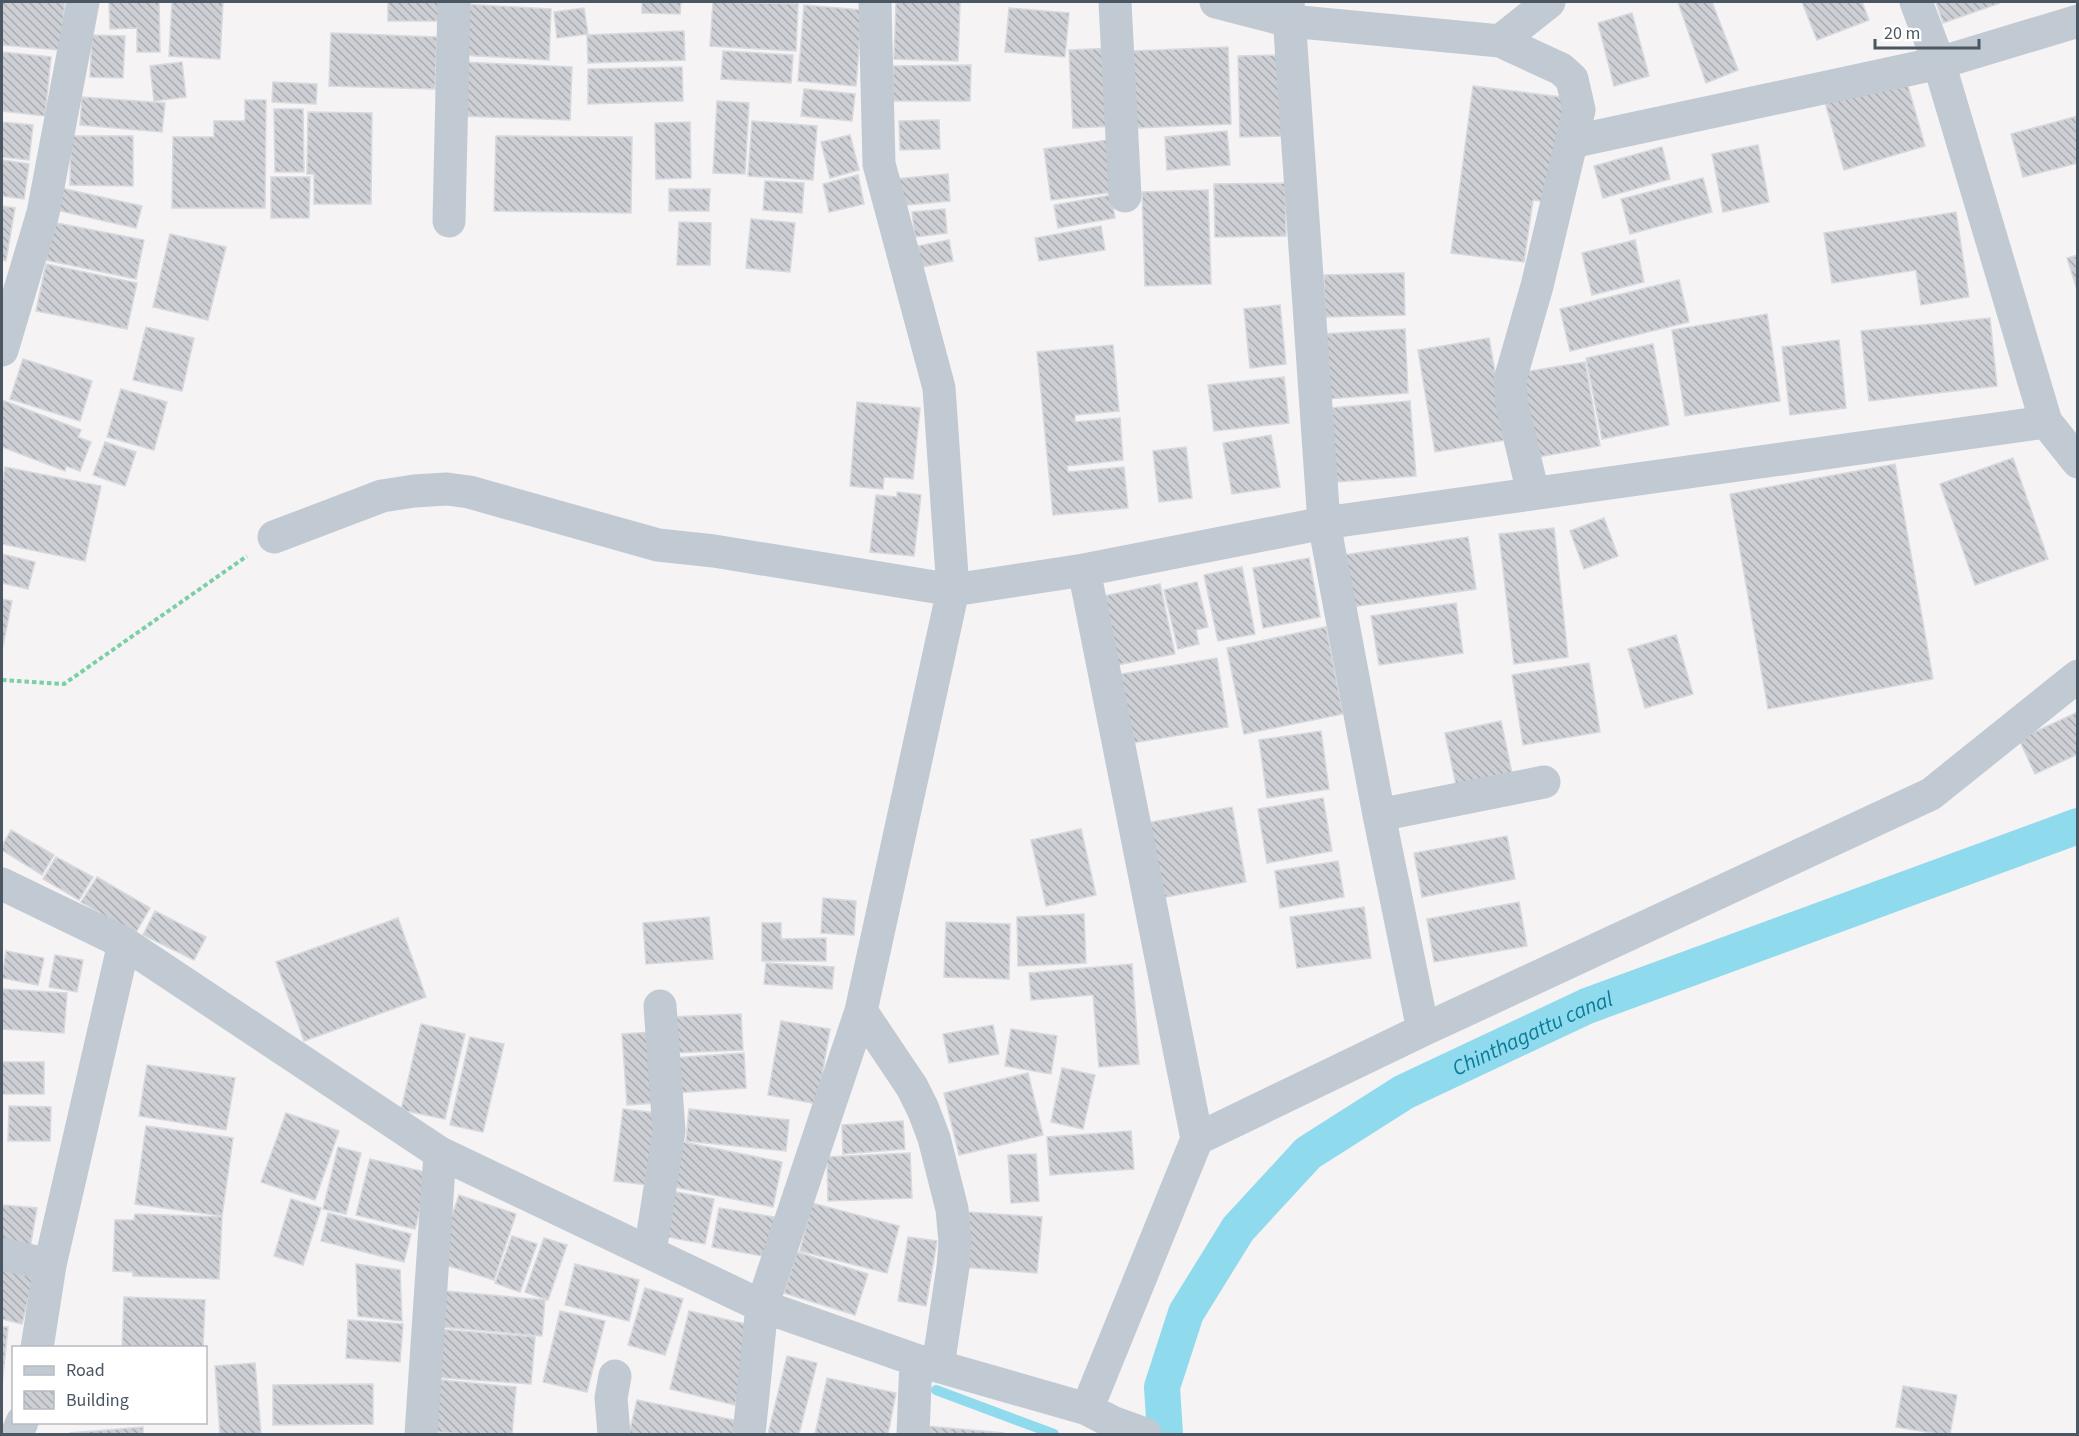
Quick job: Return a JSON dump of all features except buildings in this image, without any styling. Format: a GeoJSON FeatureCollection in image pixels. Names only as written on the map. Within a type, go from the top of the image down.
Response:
{"type":"FeatureCollection","features":[{"type":"Feature","properties":{"kind":"street"},"geometry":{"type":"LineString","coordinates":[[2,350],[43,213],[83,2]]}},
{"type":"Feature","properties":{"kind":"street"},"geometry":{"type":"LineString","coordinates":[[449,221],[454,2]]}},
{"type":"Feature","properties":{"kind":"street"},"geometry":{"type":"LineString","coordinates":[[749,1434],[762,1306],[861,1011],[953,590],[939,388],[879,164],[875,2]]}},
{"type":"Feature","properties":{"kind":"street"},"geometry":{"type":"LineString","coordinates":[[1115,2],[1125,196]]}},
{"type":"Feature","properties":{"kind":"street"},"geometry":{"type":"LineString","coordinates":[[1216,2],[1500,41],[1562,69],[1572,79],[1580,110],[1537,286],[1510,380],[1512,405],[1533,493]]}},
{"type":"Feature","properties":{"kind":"street"},"geometry":{"type":"LineString","coordinates":[[1500,41],[1549,2]]}},
{"type":"Feature","properties":{"kind":"street"},"geometry":{"type":"LineString","coordinates":[[1916,2],[1939,63],[2046,422],[2078,462]]}},
{"type":"Feature","properties":{"kind":"street"},"geometry":{"type":"LineString","coordinates":[[1289,11],[1324,523],[1379,815],[1423,1030]]}},
{"type":"Feature","properties":{"kind":"street"},"geometry":{"type":"LineString","coordinates":[[1571,142],[1939,63],[2078,21]]}},
{"type":"Feature","properties":{"kind":"street"},"geometry":{"type":"LineString","coordinates":[[274,537],[382,496],[447,489],[469,492],[658,545],[714,551],[953,590],[1084,570],[1324,523],[2046,422]]}},
{"type":"Feature","properties":{"kind":"street"},"geometry":{"type":"LineString","coordinates":[[1084,570],[1197,1139],[1099,1415]]}},
{"type":"Feature","properties":{"kind":"street"},"geometry":{"type":"LineString","coordinates":[[1197,1139],[1423,1030],[1931,794],[2078,676]]}},
{"type":"Feature","properties":{"kind":"street"},"geometry":{"type":"LineString","coordinates":[[1379,815],[1544,782]]}},
{"type":"Feature","properties":{"kind":"street"},"geometry":{"type":"LineString","coordinates":[[2,884],[124,943],[440,1153],[762,1306],[927,1363],[1099,1415],[1145,1434]]}},
{"type":"Feature","properties":{"kind":"street"},"geometry":{"type":"LineString","coordinates":[[37,1346],[50,1265],[124,943]]}},
{"type":"Feature","properties":{"kind":"street"},"geometry":{"type":"LineString","coordinates":[[650,1252],[669,1131],[660,1006]]}},
{"type":"Feature","properties":{"kind":"street"},"geometry":{"type":"LineString","coordinates":[[861,1011],[912,1087],[923,1109],[934,1138],[952,1209],[955,1242],[954,1267],[927,1363],[913,1434]]}},
{"type":"Feature","properties":{"kind":"street"},"geometry":{"type":"LineString","coordinates":[[421,1434],[440,1153]]}},
{"type":"Feature","properties":{"kind":"street"},"geometry":{"type":"LineString","coordinates":[[2,1254],[50,1265]]}},
{"type":"Feature","properties":{"kind":"street"},"geometry":{"type":"LineString","coordinates":[[614,1434],[611,1398],[615,1376]]}},
{"type":"Feature","properties":{"kind":"path"},"geometry":{"type":"LineString","coordinates":[[2,680],[64,684],[274,537]]}},
{"type":"Feature","properties":{"kind":"waterway","name":"Chinthagattu canal"},"geometry":{"type":"LineString","coordinates":[[1165,1434],[1162,1387],[1186,1313],[1238,1229],[1308,1153],[1404,1092],[1587,1006],[2078,826]]}},
{"type":"Feature","properties":{"kind":"waterway"},"geometry":{"type":"LineString","coordinates":[[936,1390],[1054,1434]]}}]}
